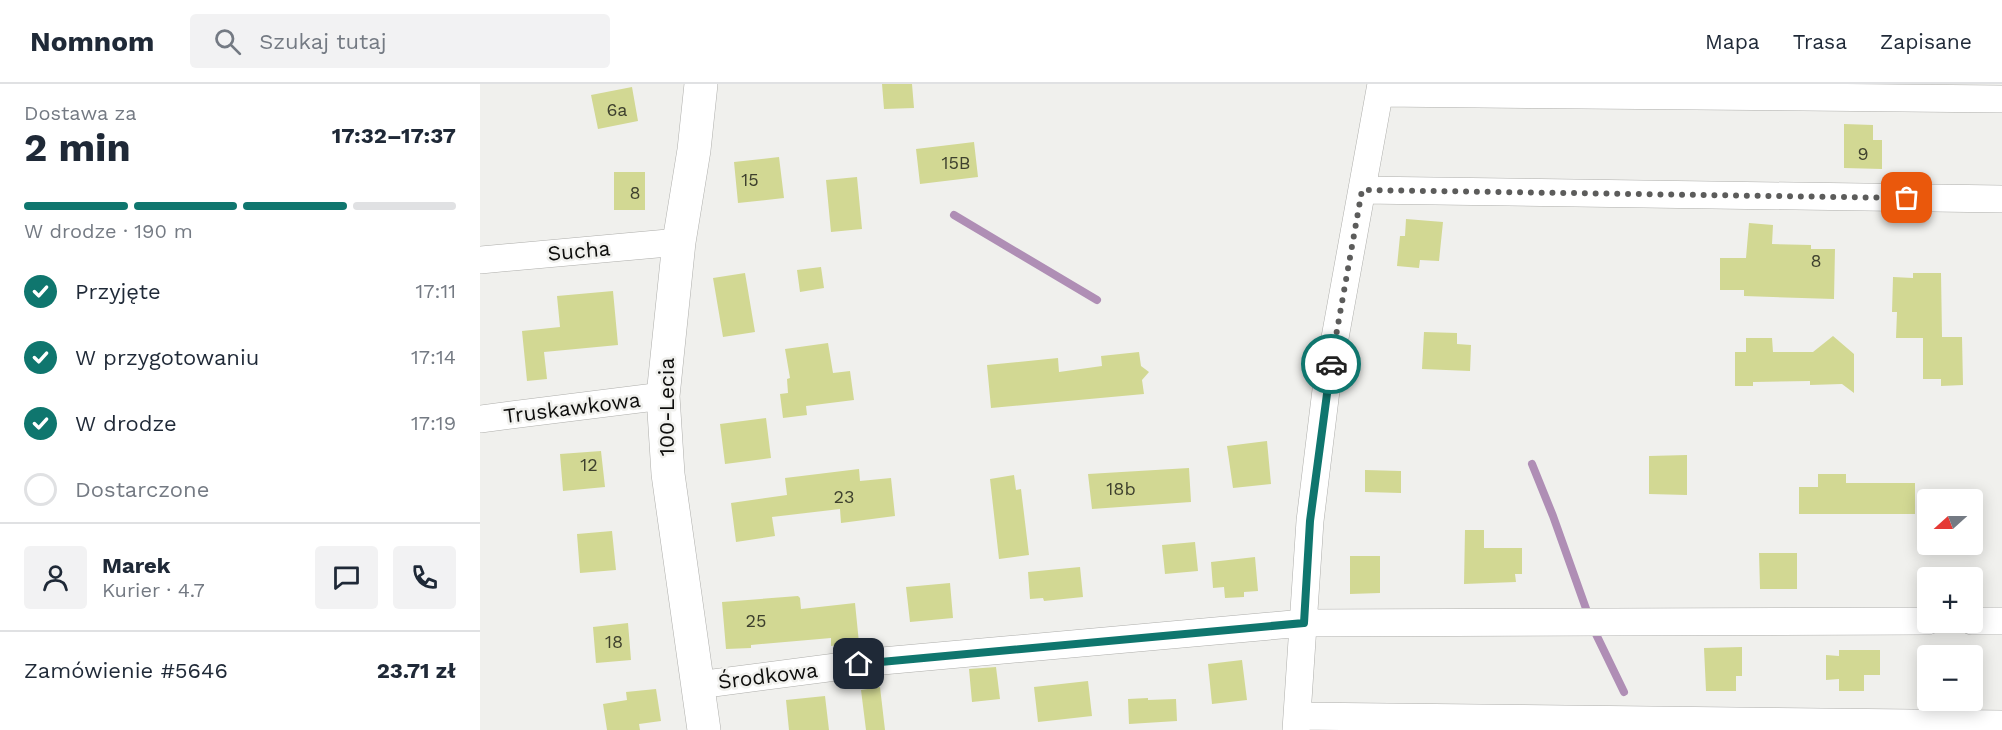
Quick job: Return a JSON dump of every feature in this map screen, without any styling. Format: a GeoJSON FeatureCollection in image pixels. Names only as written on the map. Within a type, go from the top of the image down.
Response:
{"type":"FeatureCollection","features":[{"type":"Feature","properties":{"kind":"street","name":"100-Lecia"},"geometry":{"type":"LineString","coordinates":[[701,84],[694,150],[679,242],[663,396],[668,474],[704,730]]}},
{"type":"Feature","properties":{"kind":"street"},"geometry":{"type":"LineString","coordinates":[[2002,99],[1381,88],[1327,382],[1310,521],[1297,723],[2002,724]]}},
{"type":"Feature","properties":{"kind":"street"},"geometry":{"type":"LineString","coordinates":[[1362,190],[2002,199]]}},
{"type":"Feature","properties":{"kind":"street","name":"Sucha"},"geometry":{"type":"LineString","coordinates":[[480,260],[679,242]]}},
{"type":"Feature","properties":{"kind":"street","name":"Truskawkowa"},"geometry":{"type":"LineString","coordinates":[[480,419],[663,396]]}},
{"type":"Feature","properties":{"kind":"street","name":"Środkowa"},"geometry":{"type":"LineString","coordinates":[[698,685],[882,661],[1304,623],[1917,621]]}},
{"type":"Feature","properties":{"kind":"street"},"geometry":{"type":"LineString","coordinates":[[1983,621],[2002,621]]}},
{"type":"Feature","properties":{"kind":"building"},"geometry":{"type":"Polygon","coordinates":[[[882,84],[912,84],[914,108],[884,109],[882,84]]]}},
{"type":"Feature","properties":{"kind":"building"},"geometry":{"type":"Polygon","coordinates":[[[632,87],[638,121],[598,129],[591,95],[632,87]]]}},
{"type":"Feature","properties":{"kind":"building"},"geometry":{"type":"Polygon","coordinates":[[[1844,124],[1873,125],[1873,140],[1882,140],[1882,169],[1844,168],[1844,124]]]}},
{"type":"Feature","properties":{"kind":"building"},"geometry":{"type":"Polygon","coordinates":[[[974,142],[978,177],[920,184],[916,149],[974,142]]]}},
{"type":"Feature","properties":{"kind":"building"},"geometry":{"type":"Polygon","coordinates":[[[779,157],[784,198],[738,203],[734,162],[779,157]]]}},
{"type":"Feature","properties":{"kind":"building"},"geometry":{"type":"Polygon","coordinates":[[[614,172],[645,172],[645,210],[614,210],[614,172]]]}},
{"type":"Feature","properties":{"kind":"building"},"geometry":{"type":"Polygon","coordinates":[[[857,177],[862,229],[831,232],[826,180],[857,177]]]}},
{"type":"Feature","properties":{"kind":"building"},"geometry":{"type":"Polygon","coordinates":[[[1406,219],[1443,222],[1439,261],[1420,260],[1419,268],[1397,266],[1400,236],[1405,236],[1406,219]]]}},
{"type":"Feature","properties":{"kind":"building"},"geometry":{"type":"Polygon","coordinates":[[[1749,223],[1773,225],[1772,244],[1811,245],[1811,249],[1835,249],[1834,299],[1744,296],[1744,290],[1720,290],[1720,258],[1746,258],[1749,223]]]}},
{"type":"Feature","properties":{"kind":"building"},"geometry":{"type":"Polygon","coordinates":[[[821,267],[824,288],[800,292],[797,270],[821,267]]]}},
{"type":"Feature","properties":{"kind":"building"},"geometry":{"type":"Polygon","coordinates":[[[745,273],[755,332],[723,337],[713,278],[745,273]]]}},
{"type":"Feature","properties":{"kind":"building"},"geometry":{"type":"Polygon","coordinates":[[[1913,273],[1941,273],[1942,337],[1962,337],[1963,385],[1941,386],[1941,379],[1923,379],[1923,338],[1896,338],[1897,312],[1892,312],[1893,277],[1913,278],[1913,273]]]}},
{"type":"Feature","properties":{"kind":"building"},"geometry":{"type":"Polygon","coordinates":[[[613,291],[618,345],[544,352],[547,379],[527,381],[522,331],[560,327],[557,296],[613,291]]]}},
{"type":"Feature","properties":{"kind":"building"},"geometry":{"type":"Polygon","coordinates":[[[1424,332],[1457,333],[1457,344],[1471,345],[1470,371],[1422,369],[1424,332]]]}},
{"type":"Feature","properties":{"kind":"building"},"geometry":{"type":"Polygon","coordinates":[[[1833,336],[1854,354],[1854,393],[1842,384],[1810,385],[1810,381],[1753,382],[1753,386],[1735,386],[1735,352],[1746,352],[1746,338],[1772,338],[1773,352],[1813,352],[1833,336]]]}},
{"type":"Feature","properties":{"kind":"building"},"geometry":{"type":"Polygon","coordinates":[[[828,343],[833,373],[850,371],[854,400],[806,406],[807,415],[783,418],[780,394],[788,393],[787,379],[790,378],[785,349],[828,343]]]}},
{"type":"Feature","properties":{"kind":"building"},"geometry":{"type":"Polygon","coordinates":[[[1139,352],[1141,366],[1149,372],[1142,380],[1144,394],[991,408],[987,365],[1058,358],[1059,372],[1102,366],[1101,356],[1139,352]]]}},
{"type":"Feature","properties":{"kind":"building"},"geometry":{"type":"Polygon","coordinates":[[[766,418],[771,458],[725,464],[720,424],[766,418]]]}},
{"type":"Feature","properties":{"kind":"building"},"geometry":{"type":"Polygon","coordinates":[[[1267,441],[1271,484],[1233,488],[1227,446],[1267,441]]]}},
{"type":"Feature","properties":{"kind":"building"},"geometry":{"type":"Polygon","coordinates":[[[601,451],[605,487],[563,491],[560,454],[601,451]]]}},
{"type":"Feature","properties":{"kind":"building"},"geometry":{"type":"Polygon","coordinates":[[[1687,455],[1687,495],[1649,494],[1649,456],[1687,455]]]}},
{"type":"Feature","properties":{"kind":"building"},"geometry":{"type":"Polygon","coordinates":[[[1189,468],[1191,502],[1092,509],[1088,474],[1189,468]]]}},
{"type":"Feature","properties":{"kind":"building"},"geometry":{"type":"Polygon","coordinates":[[[859,469],[860,481],[891,478],[895,516],[841,523],[840,509],[772,517],[775,536],[736,542],[731,503],[787,495],[785,478],[859,469]]]}},
{"type":"Feature","properties":{"kind":"building"},"geometry":{"type":"Polygon","coordinates":[[[1365,470],[1401,471],[1401,493],[1365,492],[1365,470]]]}},
{"type":"Feature","properties":{"kind":"building"},"geometry":{"type":"Polygon","coordinates":[[[1818,474],[1846,474],[1846,483],[1915,483],[1915,514],[1799,514],[1799,487],[1818,487],[1818,474]]]}},
{"type":"Feature","properties":{"kind":"building"},"geometry":{"type":"Polygon","coordinates":[[[1014,475],[1016,490],[1021,489],[1029,555],[999,559],[990,479],[1014,475]]]}},
{"type":"Feature","properties":{"kind":"building"},"geometry":{"type":"Polygon","coordinates":[[[1465,530],[1484,530],[1484,548],[1522,548],[1522,574],[1515,574],[1516,582],[1464,584],[1465,530]]]}},
{"type":"Feature","properties":{"kind":"building"},"geometry":{"type":"Polygon","coordinates":[[[612,531],[616,570],[580,573],[577,534],[612,531]]]}},
{"type":"Feature","properties":{"kind":"building"},"geometry":{"type":"Polygon","coordinates":[[[1195,542],[1198,571],[1165,574],[1162,545],[1195,542]]]}},
{"type":"Feature","properties":{"kind":"building"},"geometry":{"type":"Polygon","coordinates":[[[1759,553],[1797,553],[1797,589],[1760,589],[1759,553]]]}},
{"type":"Feature","properties":{"kind":"building"},"geometry":{"type":"Polygon","coordinates":[[[1350,556],[1380,556],[1380,593],[1350,594],[1350,556]]]}},
{"type":"Feature","properties":{"kind":"building"},"geometry":{"type":"Polygon","coordinates":[[[1255,557],[1258,591],[1244,592],[1244,597],[1225,598],[1224,587],[1213,588],[1211,562],[1255,557]]]}},
{"type":"Feature","properties":{"kind":"building"},"geometry":{"type":"Polygon","coordinates":[[[1080,567],[1083,597],[1044,601],[1043,598],[1030,599],[1028,572],[1080,567]]]}},
{"type":"Feature","properties":{"kind":"building"},"geometry":{"type":"Polygon","coordinates":[[[950,583],[953,618],[910,622],[906,587],[950,583]]]}},
{"type":"Feature","properties":{"kind":"building"},"geometry":{"type":"Polygon","coordinates":[[[798,596],[801,609],[855,603],[859,643],[831,646],[831,638],[726,649],[722,602],[798,596]]]}},
{"type":"Feature","properties":{"kind":"building"},"geometry":{"type":"Polygon","coordinates":[[[628,623],[631,660],[596,663],[593,627],[628,623]]]}},
{"type":"Feature","properties":{"kind":"building"},"geometry":{"type":"Polygon","coordinates":[[[1742,647],[1742,676],[1736,676],[1736,691],[1706,691],[1704,648],[1742,647]]]}},
{"type":"Feature","properties":{"kind":"building"},"geometry":{"type":"Polygon","coordinates":[[[1839,650],[1880,650],[1880,675],[1864,675],[1864,691],[1839,691],[1839,679],[1826,680],[1826,655],[1839,656],[1839,650]]]}},
{"type":"Feature","properties":{"kind":"building"},"geometry":{"type":"Polygon","coordinates":[[[1242,660],[1247,700],[1212,704],[1208,664],[1242,660]]]}},
{"type":"Feature","properties":{"kind":"building"},"geometry":{"type":"Polygon","coordinates":[[[996,667],[1000,699],[972,702],[969,669],[996,667]]]}},
{"type":"Feature","properties":{"kind":"building"},"geometry":{"type":"Polygon","coordinates":[[[1088,681],[1092,716],[1038,722],[1034,687],[1088,681]]]}},
{"type":"Feature","properties":{"kind":"building"},"geometry":{"type":"Polygon","coordinates":[[[880,687],[885,730],[866,730],[861,690],[880,687]]]}},
{"type":"Feature","properties":{"kind":"building"},"geometry":{"type":"Polygon","coordinates":[[[656,689],[661,721],[639,724],[640,730],[607,730],[603,704],[627,700],[626,692],[656,689]]]}},
{"type":"Feature","properties":{"kind":"building"},"geometry":{"type":"Polygon","coordinates":[[[825,696],[829,730],[789,730],[786,700],[825,696]]]}},
{"type":"Feature","properties":{"kind":"building"},"geometry":{"type":"Polygon","coordinates":[[[1148,698],[1148,700],[1176,699],[1177,721],[1129,724],[1128,699],[1148,698]]]}},
{"type":"Feature","properties":{"kind":"waterway"},"geometry":{"type":"LineString","coordinates":[[954,215],[1097,300]]}},
{"type":"Feature","properties":{"kind":"waterway"},"geometry":{"type":"LineString","coordinates":[[1532,464],[1589,617]]}},
{"type":"Feature","properties":{"kind":"waterway"},"geometry":{"type":"LineString","coordinates":[[1593,628],[1624,692]]}},
{"type":"Feature","properties":{"kind":"way so far"},"geometry":{"type":"LineString","coordinates":[[1331,364],[1362,190],[1907,198]]}},
{"type":"Feature","properties":{"kind":"route"},"geometry":{"type":"LineString","coordinates":[[859,664],[1304,623],[1310,521],[1331,364]]}}]}
